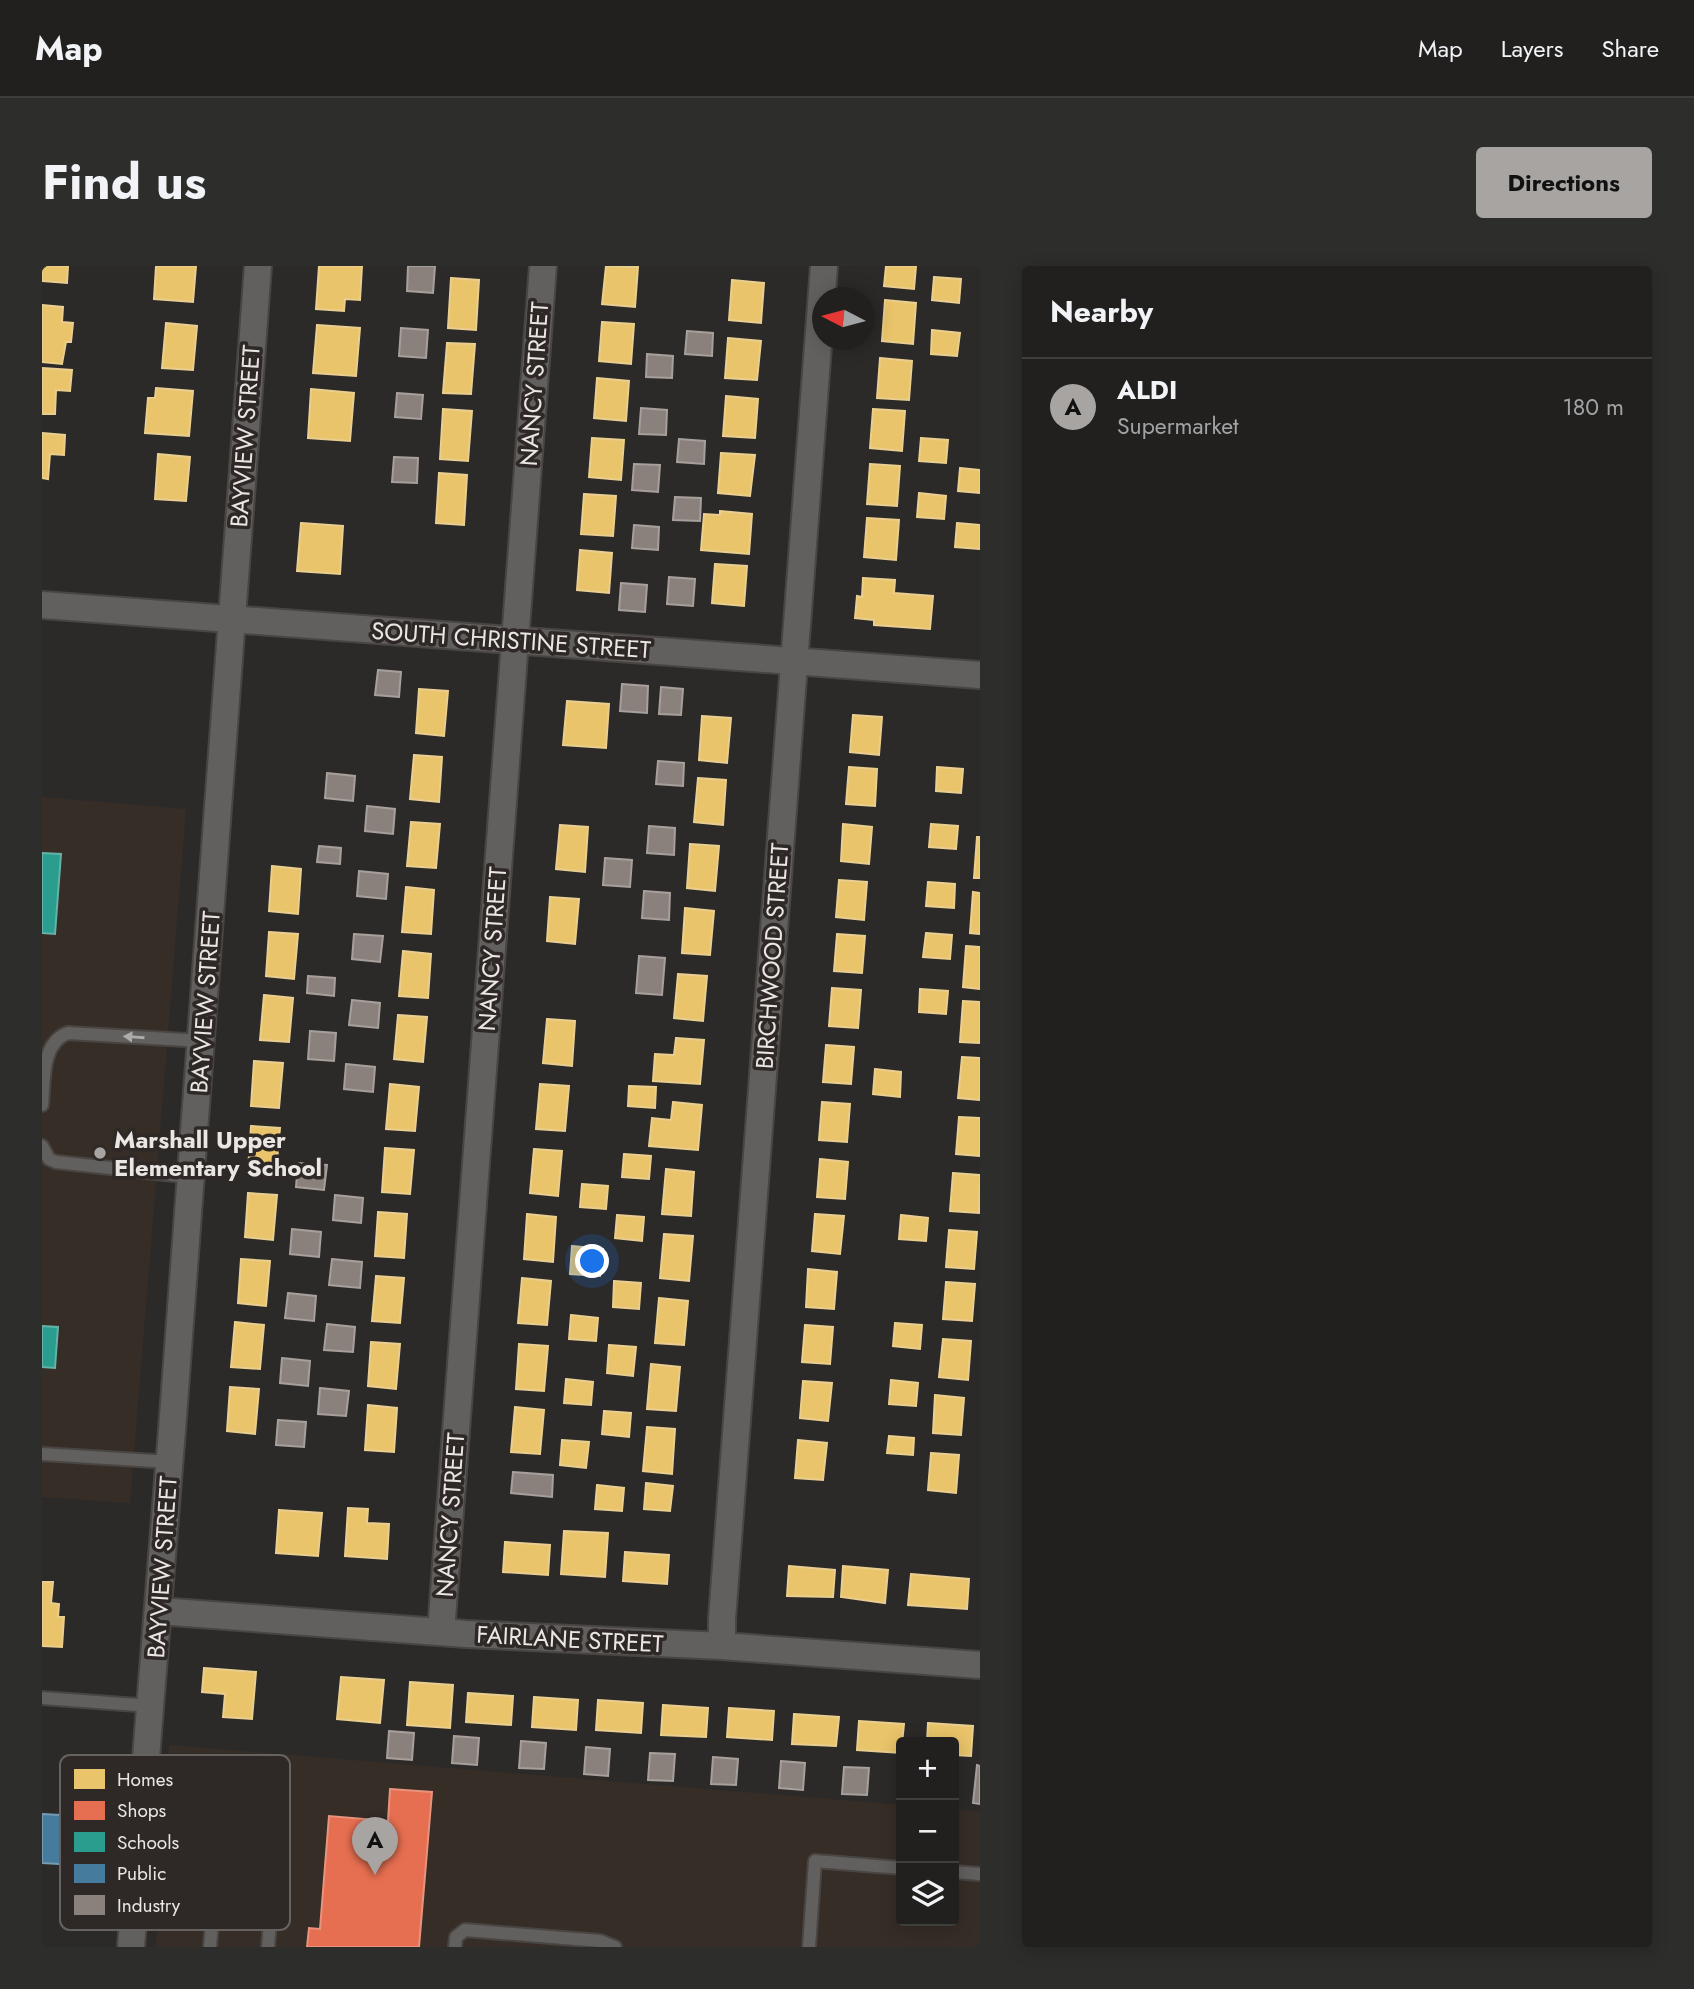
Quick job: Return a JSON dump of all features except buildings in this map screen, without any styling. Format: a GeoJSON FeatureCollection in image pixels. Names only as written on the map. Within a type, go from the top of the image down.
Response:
{"type":"FeatureCollection","features":[{"type":"Feature","properties":{"kind":"street","name":"BAYVIEW STREET"},"geometry":{"type":"LineString","coordinates":[[148,1755],[258,266]]}},
{"type":"Feature","properties":{"kind":"street","name":"NANCY STREET"},"geometry":{"type":"LineString","coordinates":[[441,1632],[543,266]]}},
{"type":"Feature","properties":{"kind":"street","name":"BIRCHWOOD STREET"},"geometry":{"type":"LineString","coordinates":[[722,1646],[824,266]]}},
{"type":"Feature","properties":{"kind":"street","name":"SOUTH CHRISTINE STREET"},"geometry":{"type":"LineString","coordinates":[[42,606],[980,675]]}},
{"type":"Feature","properties":{"kind":"street","name":"FAIRLANE STREET"},"geometry":{"type":"LineString","coordinates":[[159,1611],[441,1632],[722,1646],[980,1665]]}},
{"type":"Feature","properties":{"kind":"lane"},"geometry":{"type":"LineString","coordinates":[[42,1105],[46,1053],[58,1036],[68,1033],[202,1041]]}},
{"type":"Feature","properties":{"kind":"lane"},"geometry":{"type":"LineString","coordinates":[[42,1146],[49,1159],[56,1162],[192,1177]]}},
{"type":"Feature","properties":{"kind":"lane"},"geometry":{"type":"LineString","coordinates":[[42,1454],[170,1462]]}},
{"type":"Feature","properties":{"kind":"lane"},"geometry":{"type":"LineString","coordinates":[[42,1698],[151,1706]]}},
{"type":"Feature","properties":{"kind":"lane"},"geometry":{"type":"LineString","coordinates":[[809,1947],[815,1861],[896,1868]]}},
{"type":"Feature","properties":{"kind":"lane"},"geometry":{"type":"LineString","coordinates":[[959,1872],[980,1874]]}},
{"type":"Feature","properties":{"kind":"lane"},"geometry":{"type":"LineString","coordinates":[[455,1947],[456,1937],[465,1930],[566,1943],[600,1941],[615,1947]]}},
{"type":"Feature","properties":{"kind":"shaded area","name":"Marshall Upper Elementary School"},"geometry":{"type":"Polygon","coordinates":[[[42,797],[186,809],[130,1503],[42,1497],[42,797]]]}},
{"type":"Feature","properties":{"kind":"shaded area"},"geometry":{"type":"Polygon","coordinates":[[[169,1745],[896,1805],[896,1926],[959,1926],[959,1810],[980,1812],[980,1947],[156,1947],[157,1930],[290,1930],[290,1755],[168,1755],[169,1745]]]}},
{"type":"Feature","properties":{"kind":"place","name":"Marshall Upper Elementary School"},"geometry":{"type":"Point","coordinates":[100,1153]}},
{"type":"Feature","properties":{"kind":"place","name":"ALDI"},"geometry":{"type":"Point","coordinates":[375,1875]}}]}
